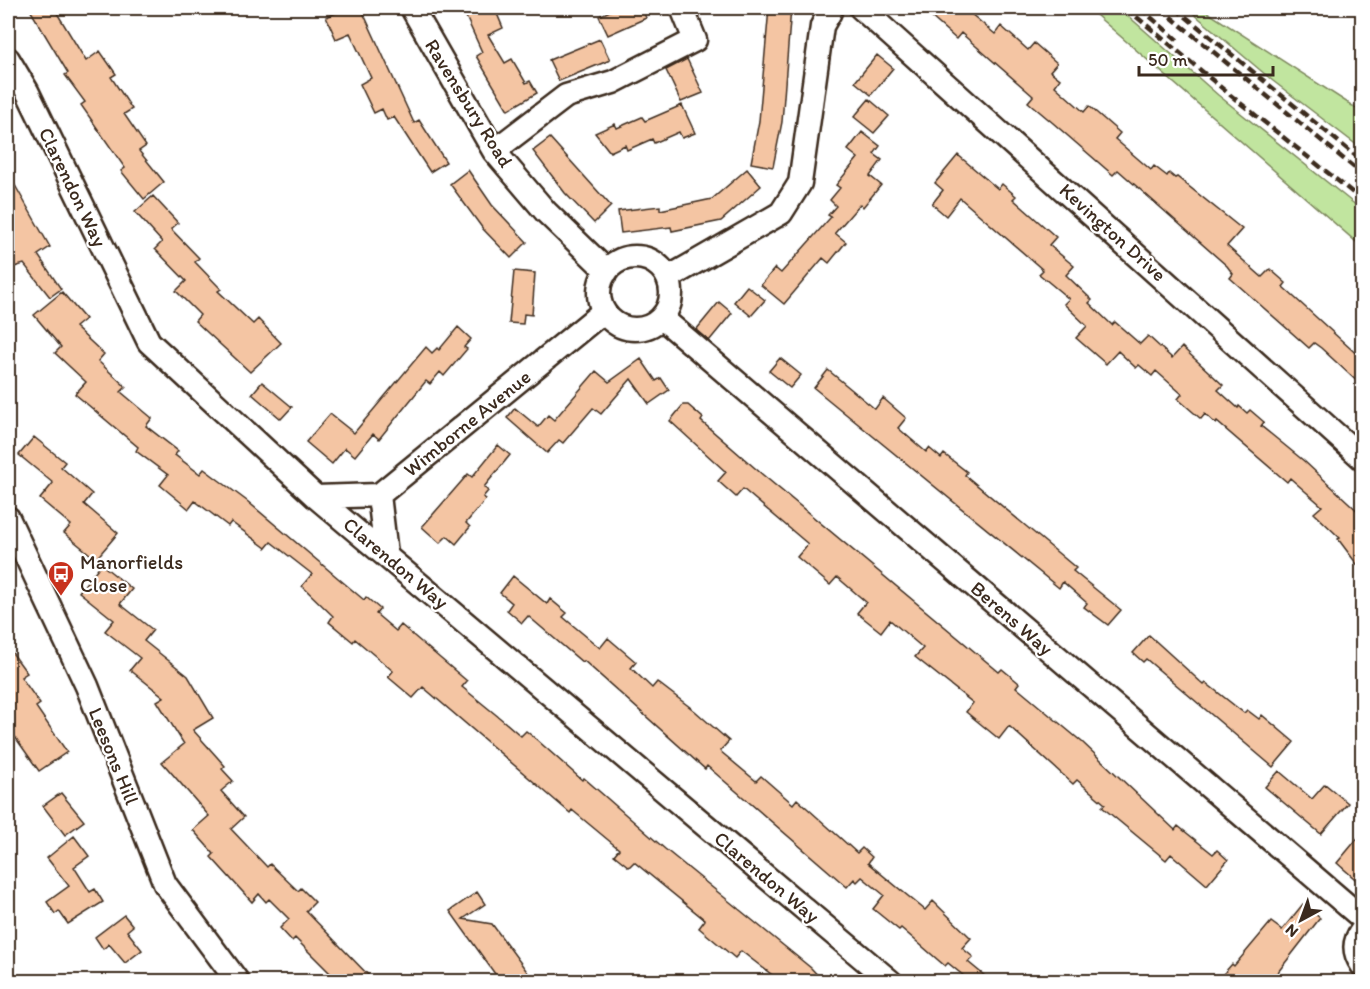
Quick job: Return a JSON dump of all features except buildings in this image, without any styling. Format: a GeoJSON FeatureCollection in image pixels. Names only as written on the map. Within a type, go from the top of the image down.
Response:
{"type":"FeatureCollection","features":[{"type":"Feature","properties":{"kind":"street","name":"Ravensbury Road"},"geometry":{"type":"LineString","coordinates":[[412,8],[494,152],[546,212],[607,271]]}},
{"type":"Feature","properties":{"kind":"street"},"geometry":{"type":"LineString","coordinates":[[494,152],[566,96],[613,82],[695,40],[682,8]]}},
{"type":"Feature","properties":{"kind":"street","name":"Kevington Drive"},"geometry":{"type":"LineString","coordinates":[[830,10],[861,8],[1148,262],[1362,458]]}},
{"type":"Feature","properties":{"kind":"street"},"geometry":{"type":"LineString","coordinates":[[668,278],[781,213],[800,183],[822,26],[830,10]]}},
{"type":"Feature","properties":{"kind":"street","name":"Clarendon Way"},"geometry":{"type":"LineString","coordinates":[[8,59],[27,91],[148,342],[316,497],[891,981]]}},
{"type":"Feature","properties":{"kind":"street"},"geometry":{"type":"LineString","coordinates":[[639,257],[661,268],[668,278],[671,298],[662,318],[643,328],[631,329],[611,320],[604,311],[599,291],[607,271],[621,260],[639,257]]}},
{"type":"Feature","properties":{"kind":"street","name":"Wimborne Avenue"},"geometry":{"type":"LineString","coordinates":[[379,495],[604,311]]}},
{"type":"Feature","properties":{"kind":"street","name":"Berens Way"},"geometry":{"type":"LineString","coordinates":[[662,318],[1362,918]]}},
{"type":"Feature","properties":{"kind":"street"},"geometry":{"type":"LineString","coordinates":[[316,497],[379,495],[386,554]]}},
{"type":"Feature","properties":{"kind":"street","name":"Leesons Hill"},"geometry":{"type":"LineString","coordinates":[[8,518],[14,550],[87,686],[165,885],[238,981]]}},
{"type":"Feature","properties":{"kind":"street"},"geometry":{"type":"LineString","coordinates":[[1362,930],[1354,946],[1362,965]]}},
{"type":"Feature","properties":{"kind":"green space"},"geometry":{"type":"Polygon","coordinates":[[[1088,8],[1119,8],[1218,95],[1362,210],[1362,247],[1088,8]]]}},
{"type":"Feature","properties":{"kind":"green space"},"geometry":{"type":"Polygon","coordinates":[[[1187,8],[1201,8],[1362,112],[1362,149],[1273,81],[1187,8]]]}},
{"type":"Feature","properties":{"kind":"railway"},"geometry":{"type":"LineString","coordinates":[[1126,8],[1362,200]]}},
{"type":"Feature","properties":{"kind":"railway"},"geometry":{"type":"LineString","coordinates":[[1140,8],[1181,43]]}},
{"type":"Feature","properties":{"kind":"railway"},"geometry":{"type":"LineString","coordinates":[[1160,8],[1362,174]]}},
{"type":"Feature","properties":{"kind":"railway"},"geometry":{"type":"LineString","coordinates":[[1175,8],[1362,161]]}},
{"type":"Feature","properties":{"kind":"place","name":"Manorfields Close"},"geometry":{"type":"Point","coordinates":[61,597]}}]}
